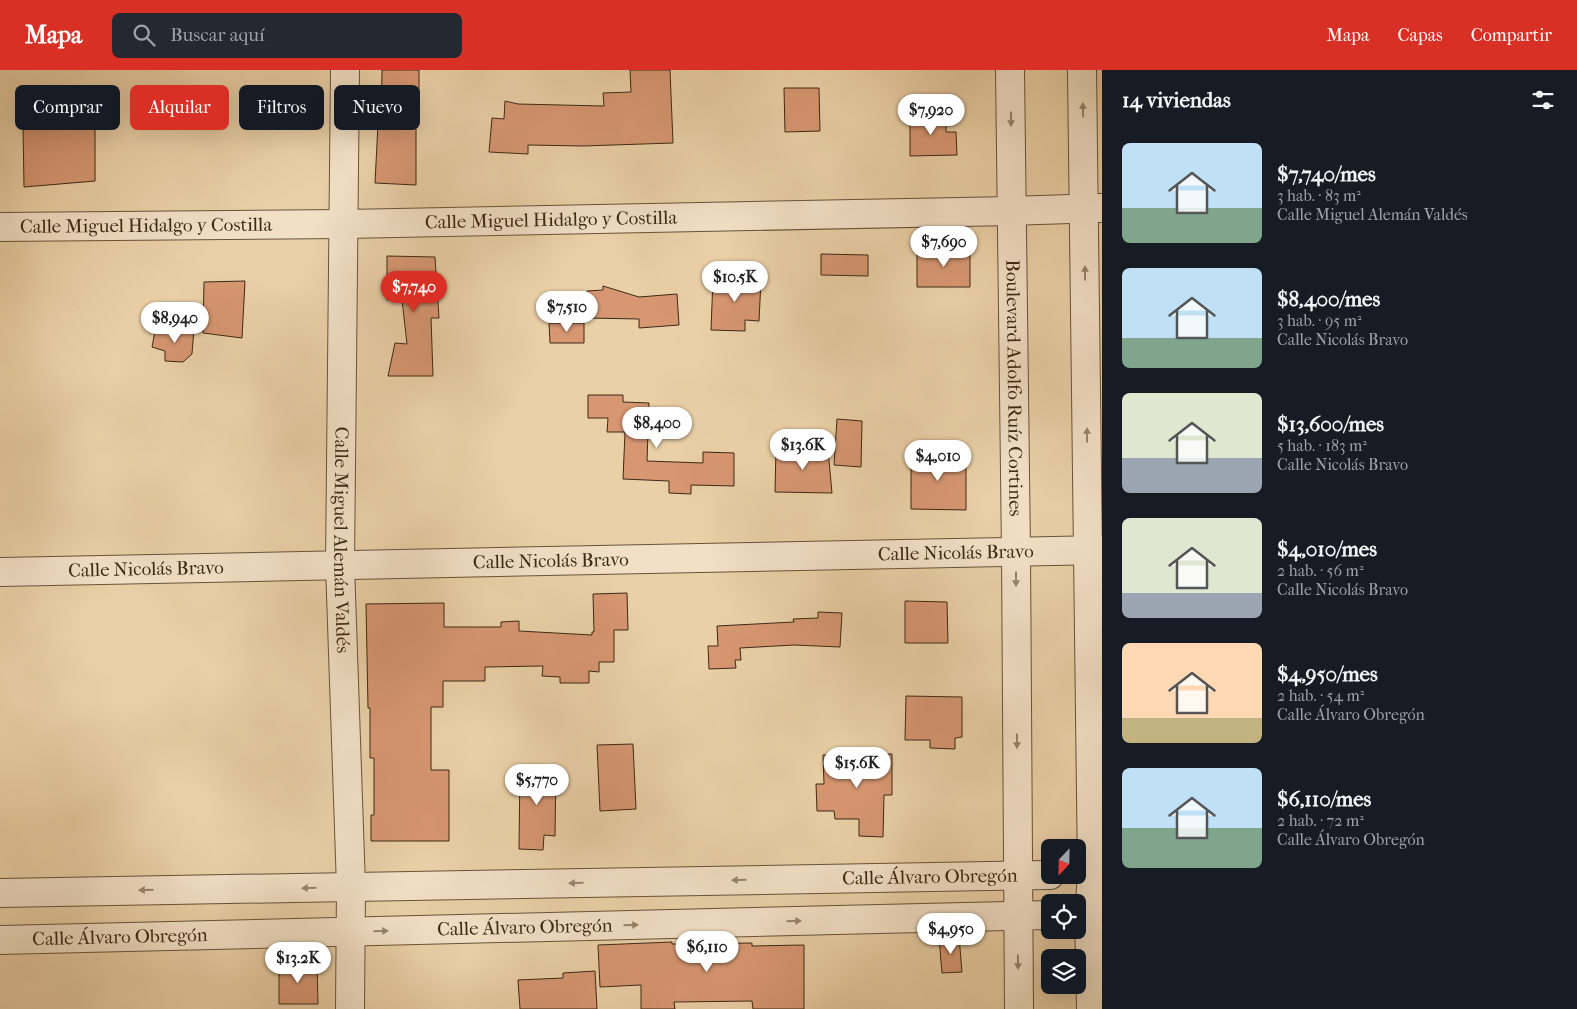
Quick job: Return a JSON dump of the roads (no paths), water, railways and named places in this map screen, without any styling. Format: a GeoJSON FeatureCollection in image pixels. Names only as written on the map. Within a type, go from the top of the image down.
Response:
{"type":"FeatureCollection","features":[{"type":"Feature","properties":{"kind":"street","name":"Calle Miguel Alemán Valdés"},"geometry":{"type":"LineString","coordinates":[[345,70],[340,566],[351,887],[350,1009]]}},
{"type":"Feature","properties":{"kind":"street","name":"Boulevard Adolfo Ruíz Cortines"},"geometry":{"type":"LineString","coordinates":[[1010,70],[1019,1009]]}},
{"type":"Feature","properties":{"kind":"street"},"geometry":{"type":"LineString","coordinates":[[1082,70],[1093,209],[1095,550],[1090,874],[1091,1009]]}},
{"type":"Feature","properties":{"kind":"street","name":"Calle Miguel Hidalgo y Costilla"},"geometry":{"type":"LineString","coordinates":[[0,228],[344,224],[1093,209]]}},
{"type":"Feature","properties":{"kind":"street","name":"Calle Nicolás Bravo"},"geometry":{"type":"LineString","coordinates":[[0,572],[1095,550]]}},
{"type":"Feature","properties":{"kind":"street","name":"Calle Álvaro Obregón"},"geometry":{"type":"LineString","coordinates":[[0,893],[1041,874]]}},
{"type":"Feature","properties":{"kind":"street","name":"Calle Álvaro Obregón"},"geometry":{"type":"LineString","coordinates":[[0,940],[1041,915]]}}]}
